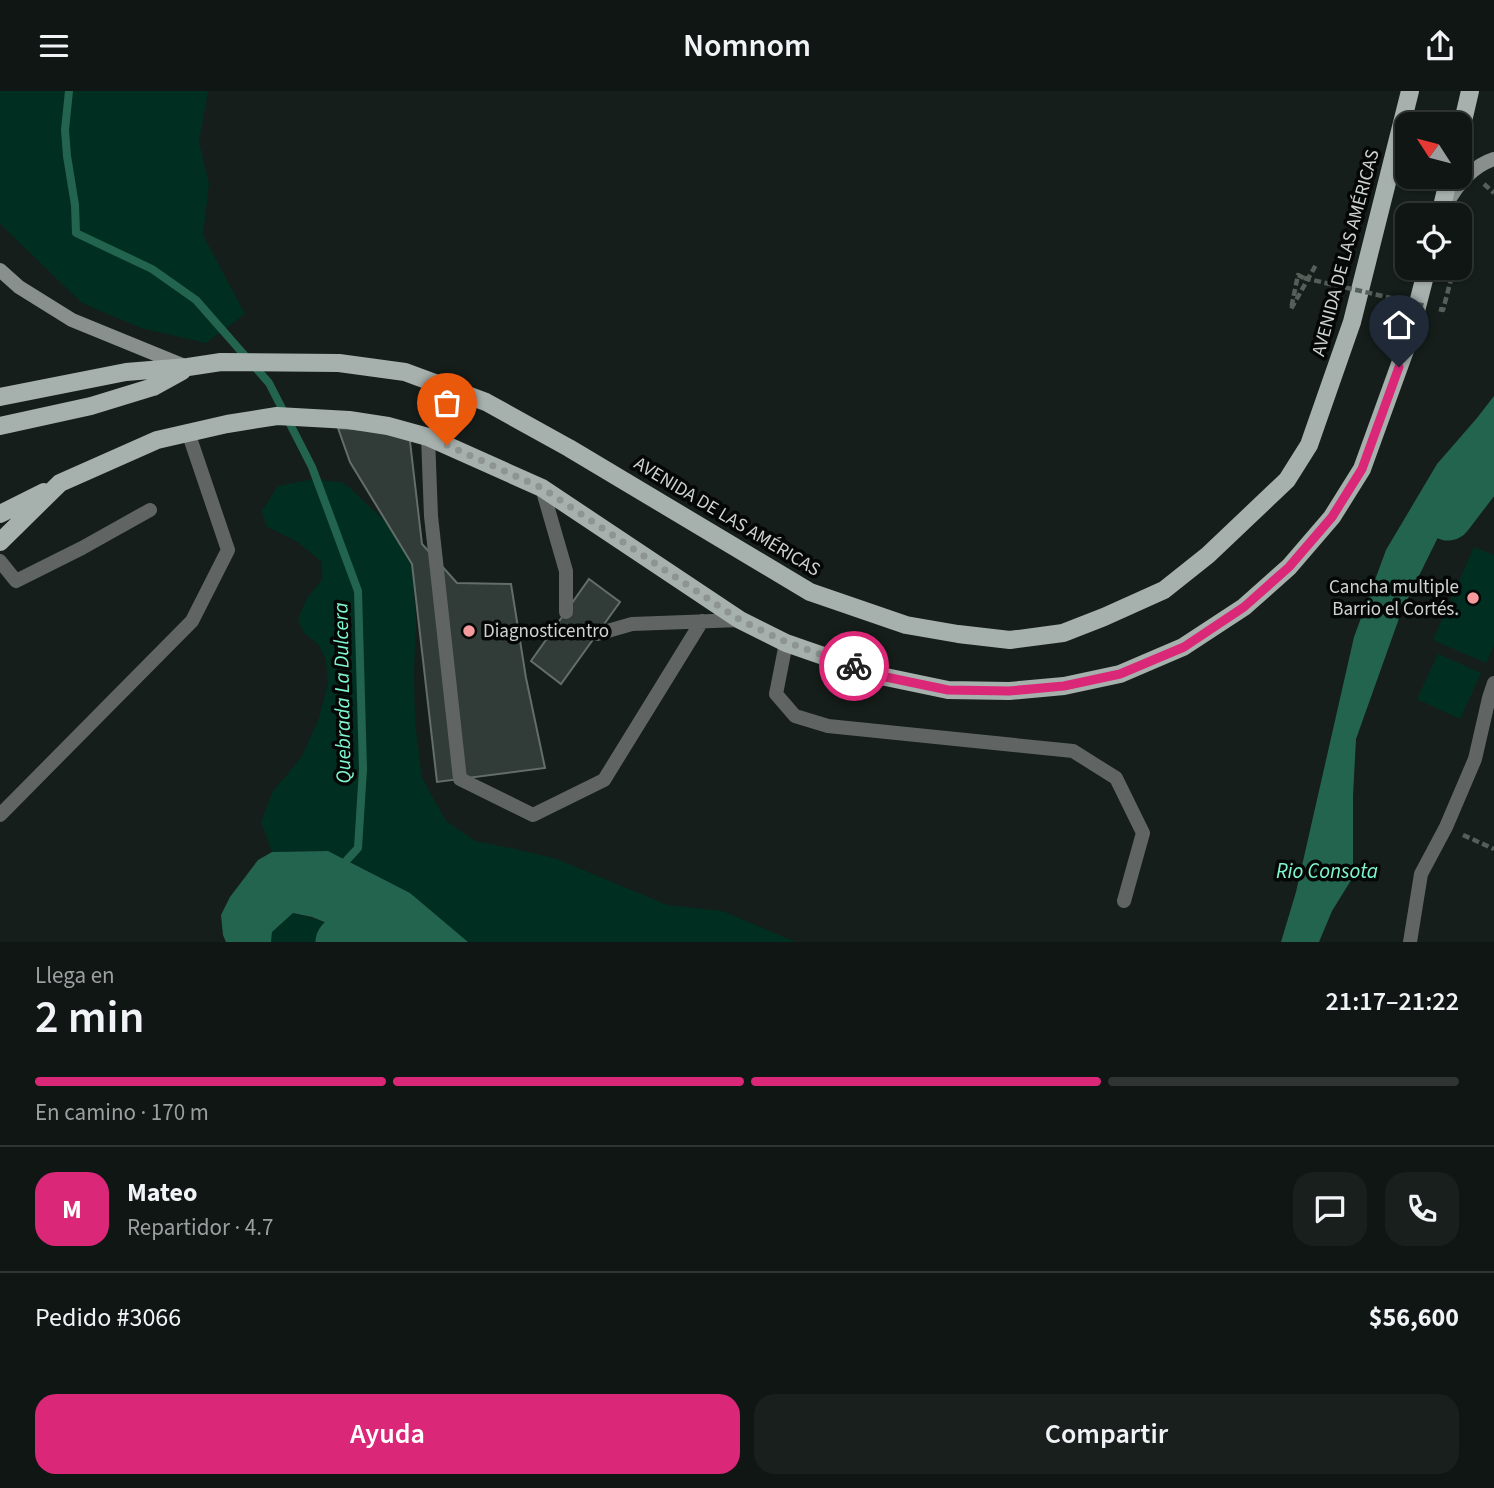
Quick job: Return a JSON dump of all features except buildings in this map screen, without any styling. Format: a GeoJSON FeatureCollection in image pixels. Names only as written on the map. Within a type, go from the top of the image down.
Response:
{"type":"FeatureCollection","features":[{"type":"Feature","properties":{"kind":"main road","name":"AVENIDA DE LAS AMÉRICAS"},"geometry":{"type":"LineString","coordinates":[[0,397],[126,372],[221,362],[339,363],[405,372],[486,402],[569,448],[810,593],[906,625],[958,634],[1010,640],[1063,633],[1164,590],[1208,555],[1287,480],[1309,445],[1352,322],[1410,91]]}},
{"type":"Feature","properties":{"kind":"main road"},"geometry":{"type":"LineString","coordinates":[[1465,112],[1470,91]]}},
{"type":"Feature","properties":{"kind":"main road"},"geometry":{"type":"LineString","coordinates":[[1447,203],[1470,172],[1494,159]]}},
{"type":"Feature","properties":{"kind":"main road"},"geometry":{"type":"LineString","coordinates":[[0,270],[19,287],[72,320],[188,367]]}},
{"type":"Feature","properties":{"kind":"main road"},"geometry":{"type":"LineString","coordinates":[[0,514],[60,483],[157,440],[188,432],[277,416],[349,420],[388,426],[428,437],[542,488],[740,620],[786,642],[881,676],[948,690],[1009,691],[1064,686],[1120,674],[1184,647],[1244,607],[1289,567],[1332,517],[1362,469],[1408,342],[1424,280]]}},
{"type":"Feature","properties":{"kind":"main road"},"geometry":{"type":"LineString","coordinates":[[0,426],[91,406],[153,387],[188,367]]}},
{"type":"Feature","properties":{"kind":"main road"},"geometry":{"type":"LineString","coordinates":[[0,542],[60,483]]}},
{"type":"Feature","properties":{"kind":"street"},"geometry":{"type":"LineString","coordinates":[[0,815],[192,621],[228,550],[188,432]]}},
{"type":"Feature","properties":{"kind":"street"},"geometry":{"type":"LineString","coordinates":[[428,437],[431,516],[460,779],[533,815],[604,780],[702,621]]}},
{"type":"Feature","properties":{"kind":"street"},"geometry":{"type":"LineString","coordinates":[[542,488],[566,571],[566,612]]}},
{"type":"Feature","properties":{"kind":"street"},"geometry":{"type":"LineString","coordinates":[[0,561],[16,581],[150,510]]}},
{"type":"Feature","properties":{"kind":"street"},"geometry":{"type":"LineString","coordinates":[[597,634],[632,624],[740,620]]}},
{"type":"Feature","properties":{"kind":"street"},"geometry":{"type":"LineString","coordinates":[[786,642],[776,694],[795,716],[828,726],[1073,751],[1116,778],[1143,832],[1124,901]]}},
{"type":"Feature","properties":{"kind":"street"},"geometry":{"type":"LineString","coordinates":[[1410,942],[1421,874],[1446,827],[1475,759],[1494,683]]}},
{"type":"Feature","properties":{"kind":"path"},"geometry":{"type":"LineString","coordinates":[[1317,263],[1291,309],[1298,275],[1304,278],[1426,306]]}},
{"type":"Feature","properties":{"kind":"path"},"geometry":{"type":"LineString","coordinates":[[1443,310],[1451,280]]}},
{"type":"Feature","properties":{"kind":"path"},"geometry":{"type":"LineString","coordinates":[[1446,827],[1494,849]]}},
{"type":"Feature","properties":{"kind":"shaded area"},"geometry":{"type":"Polygon","coordinates":[[[0,91],[208,91],[199,142],[209,184],[203,235],[245,314],[206,343],[141,328],[82,303],[0,224],[0,91]]]}},
{"type":"Feature","properties":{"kind":"shaded area"},"geometry":{"type":"Polygon","coordinates":[[[309,480],[342,482],[351,489],[388,524],[412,564],[416,624],[415,723],[422,778],[446,821],[475,841],[557,859],[667,905],[722,911],[796,942],[468,942],[410,893],[328,851],[272,852],[261,822],[273,791],[301,758],[318,721],[328,684],[326,660],[319,645],[304,633],[298,619],[307,598],[322,580],[322,562],[296,541],[266,526],[262,511],[278,486],[309,480]]]}},
{"type":"Feature","properties":{"kind":"shaded area","name":"Cancha multiple Barrio el Cortés."},"geometry":{"type":"Polygon","coordinates":[[[1474,547],[1494,555],[1494,646],[1486,663],[1433,640],[1474,547]]]}},
{"type":"Feature","properties":{"kind":"shaded area"},"geometry":{"type":"Polygon","coordinates":[[[1438,654],[1481,673],[1460,719],[1417,699],[1438,654]]]}},
{"type":"Feature","properties":{"kind":"shaded area"},"geometry":{"type":"Polygon","coordinates":[[[293,913],[332,925],[369,942],[271,942],[272,932],[293,913]]]}},
{"type":"Feature","properties":{"kind":"water","name":"Rio Consota"},"geometry":{"type":"Polygon","coordinates":[[[1494,396],[1494,456],[1452,509],[1402,610],[1356,739],[1353,877],[1332,911],[1319,942],[1281,942],[1296,892],[1354,637],[1386,550],[1437,464],[1494,396]]]}},
{"type":"Feature","properties":{"kind":"water"},"geometry":{"type":"Polygon","coordinates":[[[328,851],[410,893],[468,942],[369,942],[312,917],[293,913],[272,932],[271,942],[226,942],[221,915],[230,897],[258,860],[272,852],[328,851]]]}},
{"type":"Feature","properties":{"kind":"waterway","name":"Quebrada La Dulcera"},"geometry":{"type":"LineString","coordinates":[[69,91],[65,130],[76,233],[152,269],[196,300],[269,383],[312,467],[358,591],[363,769],[358,848],[346,861],[347,872]]}},
{"type":"Feature","properties":{"kind":"waterway"},"geometry":{"type":"LineString","coordinates":[[1448,516],[1494,456]]}},
{"type":"Feature","properties":{"kind":"waterway"},"geometry":{"type":"LineString","coordinates":[[340,942],[349,932],[369,942]]}},
{"type":"Feature","properties":{"kind":"way so far"},"geometry":{"type":"LineString","coordinates":[[447,445],[542,488],[740,620],[786,642],[854,666]]}},
{"type":"Feature","properties":{"kind":"place","name":"Cancha multiple Barrio el Cortés."},"geometry":{"type":"Point","coordinates":[1473,598]}},
{"type":"Feature","properties":{"kind":"place","name":"Diagnosticentro"},"geometry":{"type":"Point","coordinates":[469,631]}},
{"type":"Feature","properties":{"kind":"route"},"geometry":{"type":"LineString","coordinates":[[854,666],[881,676],[948,690],[1009,691],[1064,686],[1120,674],[1184,647],[1244,607],[1289,567],[1332,517],[1362,469],[1399,367]]}}]}
